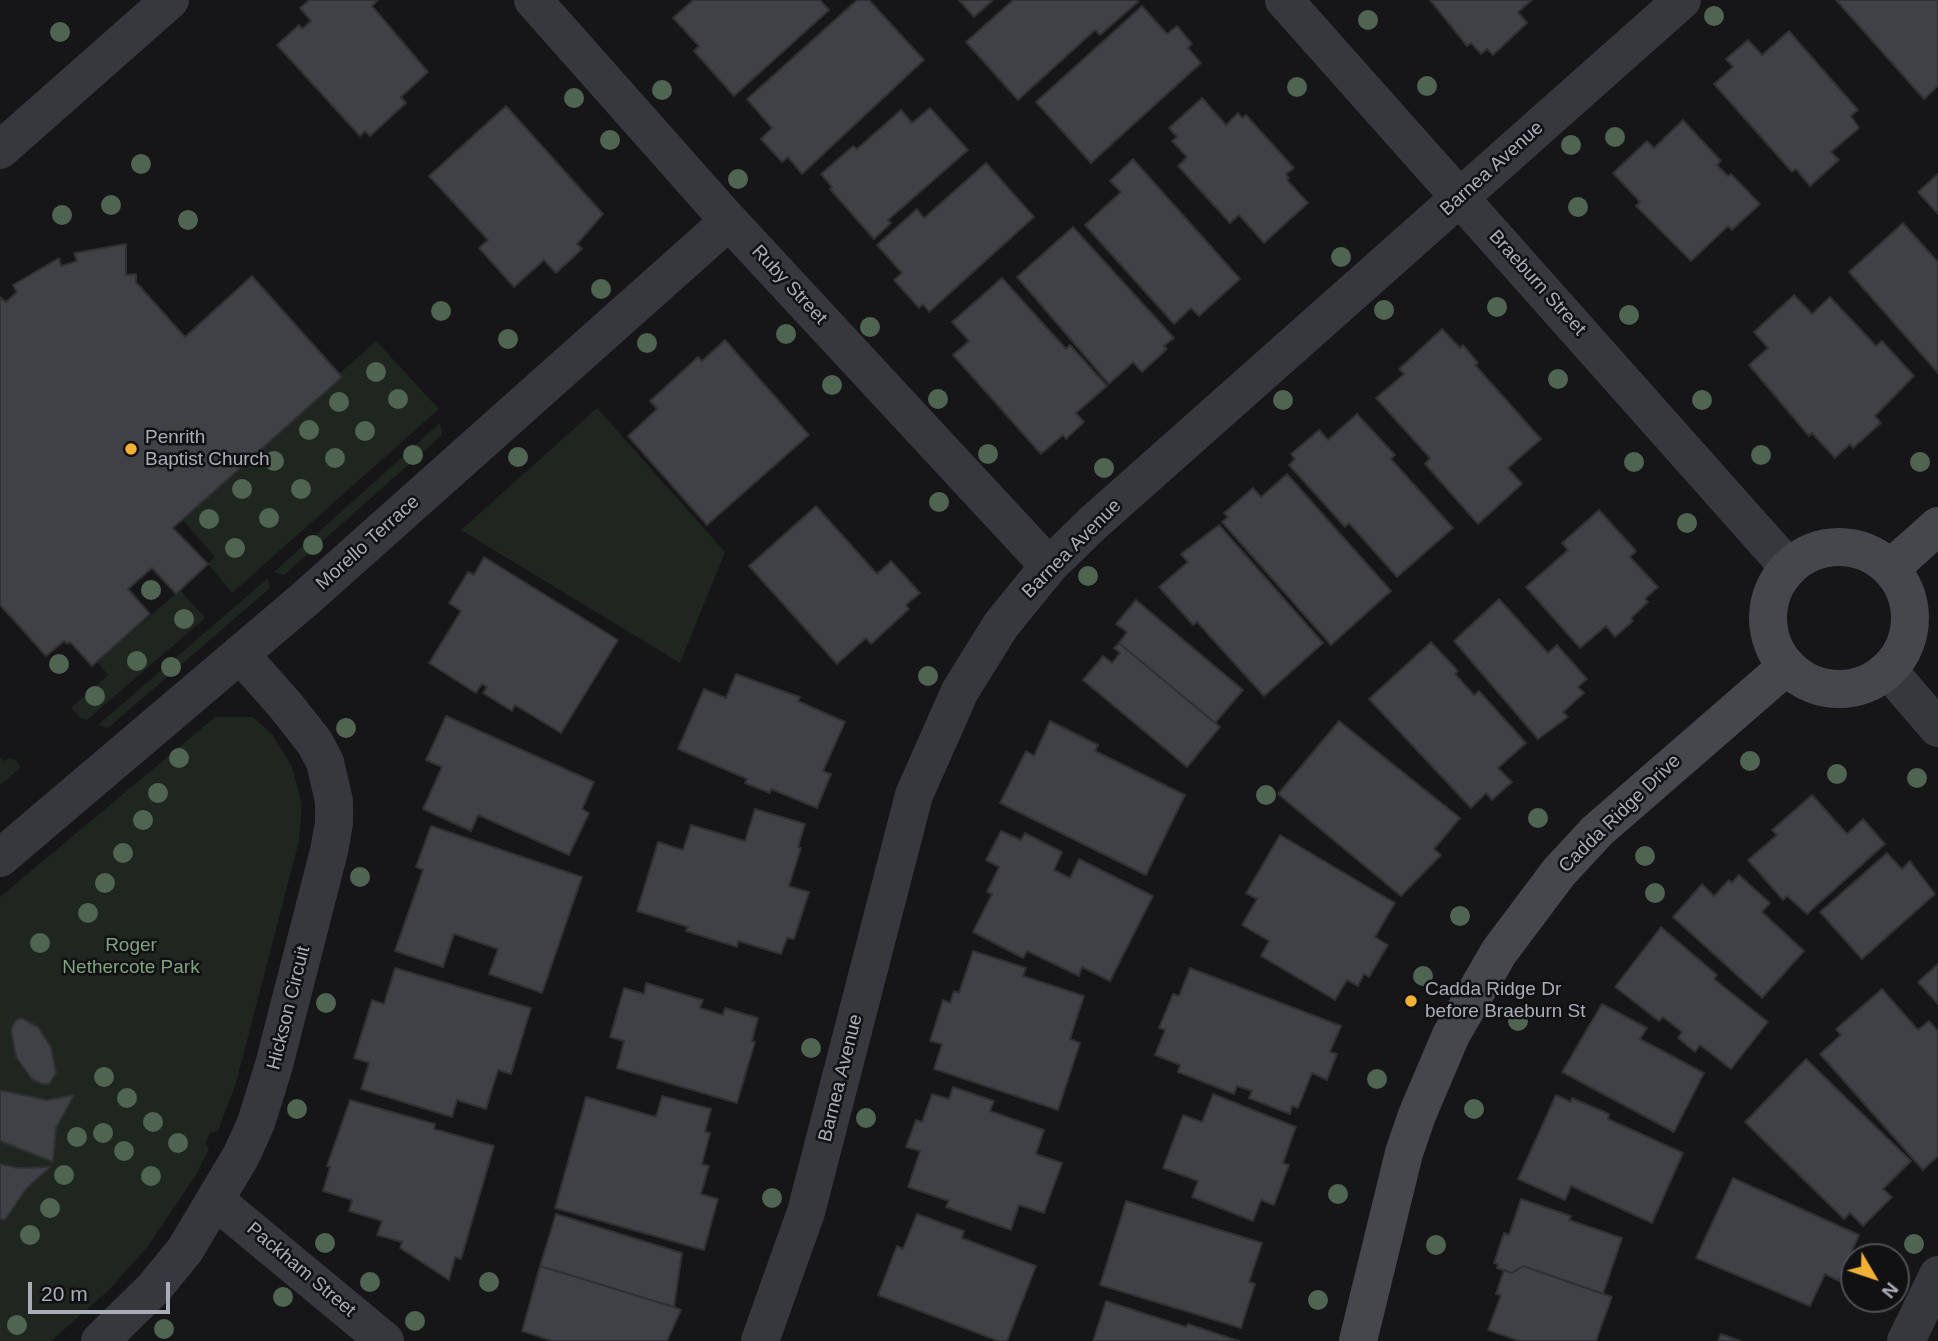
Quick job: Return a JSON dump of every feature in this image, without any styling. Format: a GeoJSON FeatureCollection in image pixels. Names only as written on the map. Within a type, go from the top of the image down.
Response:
{"type":"FeatureCollection","features":[{"type":"Feature","properties":{"kind":"street"},"geometry":{"type":"LineString","coordinates":[[0,150],[170,0]]}},
{"type":"Feature","properties":{"kind":"street","name":"Ruby Street"},"geometry":{"type":"LineString","coordinates":[[533,0],[729,221],[1049,566]]}},
{"type":"Feature","properties":{"kind":"street","name":"Braeburn Street"},"geometry":{"type":"LineString","coordinates":[[1284,0],[1789,568]]}},
{"type":"Feature","properties":{"kind":"street","name":"Barnea Avenue"},"geometry":{"type":"LineString","coordinates":[[760,1341],[806,1212],[899,847],[918,784],[941,728],[981,655],[1049,566],[1682,0]]}},
{"type":"Feature","properties":{"kind":"street","name":"Morello Terrace"},"geometry":{"type":"LineString","coordinates":[[0,858],[240,654],[729,221]]}},
{"type":"Feature","properties":{"kind":"street"},"geometry":{"type":"LineString","coordinates":[[1891,568],[1938,526]]}},
{"type":"Feature","properties":{"kind":"street"},"geometry":{"type":"LineString","coordinates":[[1840,546],[1876,556],[1891,568],[1904,586],[1910,608],[1909,631],[1901,652],[1888,670],[1855,687],[1836,689],[1801,678],[1787,666],[1775,648],[1768,627],[1769,606],[1776,585],[1789,568],[1804,556],[1821,549],[1840,546]]}},
{"type":"Feature","properties":{"kind":"street","name":"Hickson Circuit"},"geometry":{"type":"LineString","coordinates":[[100,1341],[154,1288],[185,1250],[216,1200],[256,1123],[266,1095],[334,824],[331,784],[315,743],[240,654]]}},
{"type":"Feature","properties":{"kind":"street","name":"Cadda Ridge Drive"},"geometry":{"type":"LineString","coordinates":[[1359,1341],[1404,1153],[1417,1115],[1451,1035],[1499,951],[1559,872],[1597,831],[1787,666]]}},
{"type":"Feature","properties":{"kind":"street"},"geometry":{"type":"LineString","coordinates":[[1888,670],[1938,728]]}},
{"type":"Feature","properties":{"kind":"street","name":"Packham Street"},"geometry":{"type":"LineString","coordinates":[[216,1200],[385,1341]]}},
{"type":"Feature","properties":{"kind":"street"},"geometry":{"type":"LineString","coordinates":[[1906,1341],[1938,1275]]}},
{"type":"Feature","properties":{"kind":"green space"},"geometry":{"type":"Polygon","coordinates":[[[376,341],[439,409],[232,593],[208,564],[215,557],[183,520],[342,378],[339,374],[376,341]]]}},
{"type":"Feature","properties":{"kind":"green space"},"geometry":{"type":"Polygon","coordinates":[[[597,408],[725,552],[680,663],[461,530],[597,408]]]}},
{"type":"Feature","properties":{"kind":"green space"},"geometry":{"type":"Polygon","coordinates":[[[440,423],[442,435],[284,575],[274,572],[440,423]]]}},
{"type":"Feature","properties":{"kind":"green space"},"geometry":{"type":"Polygon","coordinates":[[[268,578],[270,588],[108,728],[98,725],[268,578]]]}},
{"type":"Feature","properties":{"kind":"green space"},"geometry":{"type":"Polygon","coordinates":[[[180,590],[205,618],[87,720],[80,718],[71,708],[108,675],[97,662],[180,590]]]}},
{"type":"Feature","properties":{"kind":"green space","name":"Roger Nethercote Park"},"geometry":{"type":"Polygon","coordinates":[[[215,717],[253,717],[272,734],[292,767],[302,804],[299,841],[236,1083],[218,1131],[210,1133],[205,1143],[209,1149],[196,1175],[148,1246],[109,1290],[51,1341],[0,1341],[0,897],[215,717]]]}},
{"type":"Feature","properties":{"kind":"green space"},"geometry":{"type":"Polygon","coordinates":[[[0,757],[4,761],[9,758],[15,760],[21,767],[0,785],[0,757]]]}},
{"type":"Feature","properties":{"kind":"building"},"geometry":{"type":"Polygon","coordinates":[[[309,0],[378,0],[372,6],[428,72],[401,97],[406,103],[370,136],[365,131],[360,136],[277,45],[299,25],[302,29],[311,21],[300,8],[309,0]]]}},
{"type":"Feature","properties":{"kind":"building"},"geometry":{"type":"Polygon","coordinates":[[[693,0],[820,0],[829,10],[734,96],[694,51],[699,46],[673,18],[693,0]]]}},
{"type":"Feature","properties":{"kind":"building"},"geometry":{"type":"Polygon","coordinates":[[[857,0],[869,0],[924,60],[802,174],[788,157],[782,162],[761,139],[772,128],[747,99],[857,0]]]}},
{"type":"Feature","properties":{"kind":"building"},"geometry":{"type":"Polygon","coordinates":[[[959,0],[993,0],[974,17],[959,0]]]}},
{"type":"Feature","properties":{"kind":"building"},"geometry":{"type":"Polygon","coordinates":[[[1013,0],[1138,2],[1100,35],[1095,30],[1018,100],[966,42],[1013,0]]]}},
{"type":"Feature","properties":{"kind":"building"},"geometry":{"type":"Polygon","coordinates":[[[1430,0],[1532,0],[1518,12],[1527,23],[1493,55],[1487,49],[1481,54],[1471,43],[1467,46],[1430,0]]]}},
{"type":"Feature","properties":{"kind":"building"},"geometry":{"type":"Polygon","coordinates":[[[1836,0],[1938,0],[1938,86],[1924,99],[1836,0]]]}},
{"type":"Feature","properties":{"kind":"building"},"geometry":{"type":"Polygon","coordinates":[[[1142,6],[1167,34],[1177,26],[1192,44],[1188,48],[1201,63],[1091,163],[1036,102],[1142,6]]]}},
{"type":"Feature","properties":{"kind":"building"},"geometry":{"type":"Polygon","coordinates":[[[1789,31],[1858,110],[1851,116],[1859,128],[1831,152],[1839,160],[1810,186],[1796,169],[1792,172],[1714,84],[1733,67],[1726,59],[1748,40],[1762,55],[1789,31]]]}},
{"type":"Feature","properties":{"kind":"building"},"geometry":{"type":"Polygon","coordinates":[[[1202,98],[1226,125],[1238,113],[1242,118],[1246,115],[1294,168],[1286,174],[1289,178],[1287,180],[1308,203],[1264,243],[1239,215],[1230,223],[1178,166],[1187,157],[1172,141],[1177,137],[1169,128],[1202,98]]]}},
{"type":"Feature","properties":{"kind":"building"},"geometry":{"type":"Polygon","coordinates":[[[506,106],[603,214],[577,244],[582,249],[556,273],[544,260],[514,287],[479,248],[488,240],[429,176],[506,106]]]}},
{"type":"Feature","properties":{"kind":"building"},"geometry":{"type":"Polygon","coordinates":[[[930,108],[968,150],[888,220],[891,223],[874,239],[830,189],[832,187],[821,174],[853,146],[857,149],[901,110],[912,123],[930,108]]]}},
{"type":"Feature","properties":{"kind":"building"},"geometry":{"type":"Polygon","coordinates":[[[1683,120],[1721,161],[1717,165],[1728,176],[1731,174],[1760,204],[1732,230],[1728,226],[1691,261],[1636,206],[1640,202],[1613,173],[1647,141],[1654,148],[1683,120]]]}},
{"type":"Feature","properties":{"kind":"building"},"geometry":{"type":"Polygon","coordinates":[[[1133,159],[1240,279],[1199,316],[1191,308],[1174,324],[1085,225],[1121,192],[1110,181],[1133,159]]]}},
{"type":"Feature","properties":{"kind":"building"},"geometry":{"type":"Polygon","coordinates":[[[986,163],[1034,217],[929,312],[923,304],[919,308],[894,280],[902,273],[877,245],[917,209],[924,218],[986,163]]]}},
{"type":"Feature","properties":{"kind":"building"},"geometry":{"type":"Polygon","coordinates":[[[1938,174],[1938,214],[1918,192],[1938,174]]]}},
{"type":"Feature","properties":{"kind":"building"},"geometry":{"type":"Polygon","coordinates":[[[1903,223],[1938,262],[1938,373],[1849,272],[1903,223]]]}},
{"type":"Feature","properties":{"kind":"building"},"geometry":{"type":"Polygon","coordinates":[[[1073,227],[1174,338],[1164,346],[1167,349],[1142,372],[1133,362],[1109,384],[1017,277],[1073,227]]]}},
{"type":"Feature","properties":{"kind":"building","name":"Penrith Baptist Church"},"geometry":{"type":"Polygon","coordinates":[[[126,244],[126,275],[136,274],[136,282],[185,337],[252,276],[342,377],[173,528],[208,564],[176,594],[152,568],[128,589],[150,614],[92,666],[70,642],[67,644],[64,641],[46,656],[0,605],[0,297],[6,302],[17,292],[13,285],[59,258],[61,266],[77,261],[74,253],[126,244]]]}},
{"type":"Feature","properties":{"kind":"building"},"geometry":{"type":"Polygon","coordinates":[[[1002,278],[1066,349],[1070,345],[1107,386],[1076,413],[1084,422],[1066,439],[1063,435],[1041,454],[953,355],[969,341],[952,322],[1002,278]]]}},
{"type":"Feature","properties":{"kind":"building"},"geometry":{"type":"Polygon","coordinates":[[[1794,295],[1812,314],[1830,297],[1876,346],[1882,341],[1914,376],[1875,416],[1881,423],[1853,448],[1850,444],[1835,458],[1812,433],[1809,436],[1749,365],[1768,348],[1754,332],[1794,295]]]}},
{"type":"Feature","properties":{"kind":"building"},"geometry":{"type":"Polygon","coordinates":[[[1442,329],[1460,348],[1463,345],[1478,363],[1475,365],[1541,439],[1508,468],[1522,484],[1478,524],[1425,464],[1430,458],[1376,398],[1404,374],[1399,369],[1442,329]]]}},
{"type":"Feature","properties":{"kind":"building"},"geometry":{"type":"Polygon","coordinates":[[[725,340],[809,435],[707,525],[628,436],[657,409],[650,401],[698,357],[702,361],[725,340]]]}},
{"type":"Feature","properties":{"kind":"building"},"geometry":{"type":"Polygon","coordinates":[[[1357,414],[1395,455],[1391,459],[1453,528],[1397,577],[1349,523],[1345,527],[1289,465],[1295,459],[1291,454],[1319,430],[1328,440],[1357,414]]]}},
{"type":"Feature","properties":{"kind":"building"},"geometry":{"type":"Polygon","coordinates":[[[1287,474],[1391,591],[1331,645],[1222,522],[1228,517],[1224,513],[1253,488],[1261,497],[1287,474]]]}},
{"type":"Feature","properties":{"kind":"building"},"geometry":{"type":"Polygon","coordinates":[[[816,506],[877,574],[891,561],[920,593],[906,605],[909,609],[871,644],[866,638],[837,664],[749,566],[816,506]]]}},
{"type":"Feature","properties":{"kind":"building"},"geometry":{"type":"Polygon","coordinates":[[[1599,510],[1636,551],[1630,557],[1658,587],[1645,599],[1648,602],[1631,618],[1633,621],[1615,637],[1606,626],[1580,648],[1526,587],[1568,550],[1562,543],[1599,510]]]}},
{"type":"Feature","properties":{"kind":"building"},"geometry":{"type":"Polygon","coordinates":[[[1219,525],[1323,643],[1264,696],[1197,622],[1193,625],[1159,587],[1188,562],[1181,554],[1219,525]]]}},
{"type":"Feature","properties":{"kind":"building"},"geometry":{"type":"Polygon","coordinates":[[[484,557],[618,640],[561,733],[515,705],[512,711],[483,693],[487,687],[482,684],[476,693],[429,663],[461,611],[449,603],[468,572],[474,575],[484,557]]]}},
{"type":"Feature","properties":{"kind":"building"},"geometry":{"type":"Polygon","coordinates":[[[1499,599],[1548,653],[1557,645],[1587,679],[1578,687],[1584,693],[1563,712],[1568,717],[1538,739],[1454,641],[1499,599]]]}},
{"type":"Feature","properties":{"kind":"building"},"geometry":{"type":"Polygon","coordinates":[[[1136,600],[1243,690],[1215,723],[1119,643],[1127,632],[1116,624],[1136,600]]]}},
{"type":"Feature","properties":{"kind":"building"},"geometry":{"type":"Polygon","coordinates":[[[1431,642],[1458,671],[1455,674],[1474,695],[1479,691],[1526,743],[1498,768],[1512,782],[1492,800],[1486,793],[1471,808],[1369,699],[1431,642]]]}},
{"type":"Feature","properties":{"kind":"building"},"geometry":{"type":"Polygon","coordinates":[[[1119,643],[1220,727],[1187,767],[1083,680],[1103,656],[1112,663],[1120,653],[1114,648],[1119,643]]]}},
{"type":"Feature","properties":{"kind":"building"},"geometry":{"type":"Polygon","coordinates":[[[736,674],[800,697],[798,701],[845,722],[823,771],[831,774],[817,808],[771,789],[770,793],[745,783],[747,779],[678,749],[704,689],[726,698],[736,674]]]}},
{"type":"Feature","properties":{"kind":"building"},"geometry":{"type":"Polygon","coordinates":[[[446,716],[594,782],[582,809],[589,813],[569,855],[478,815],[471,831],[423,809],[442,767],[426,760],[446,716]]]}},
{"type":"Feature","properties":{"kind":"building"},"geometry":{"type":"Polygon","coordinates":[[[1050,721],[1098,745],[1095,751],[1185,795],[1146,875],[1000,803],[1026,751],[1034,756],[1050,721]]]}},
{"type":"Feature","properties":{"kind":"building"},"geometry":{"type":"Polygon","coordinates":[[[1339,721],[1460,818],[1434,849],[1441,855],[1401,896],[1278,794],[1339,721]]]}},
{"type":"Feature","properties":{"kind":"building"},"geometry":{"type":"Polygon","coordinates":[[[1812,795],[1847,834],[1863,819],[1885,844],[1807,914],[1787,896],[1783,900],[1748,860],[1777,835],[1772,830],[1812,795]]]}},
{"type":"Feature","properties":{"kind":"building"},"geometry":{"type":"Polygon","coordinates":[[[755,809],[805,824],[798,847],[801,848],[789,886],[809,892],[794,939],[787,938],[781,954],[738,941],[737,947],[686,931],[688,927],[637,911],[658,842],[683,850],[691,825],[745,841],[755,809]]]}},
{"type":"Feature","properties":{"kind":"building"},"geometry":{"type":"Polygon","coordinates":[[[431,826],[582,877],[542,993],[489,974],[498,949],[454,934],[443,967],[395,951],[423,870],[416,867],[431,826]]]}},
{"type":"Feature","properties":{"kind":"building"},"geometry":{"type":"Polygon","coordinates":[[[1001,831],[1021,840],[1025,833],[1062,852],[1054,870],[1070,878],[1079,859],[1153,896],[1110,981],[1082,967],[1079,976],[1027,951],[1023,958],[973,932],[992,894],[987,892],[999,867],[986,860],[1001,831]]]}},
{"type":"Feature","properties":{"kind":"building"},"geometry":{"type":"Polygon","coordinates":[[[1280,835],[1395,903],[1375,937],[1388,945],[1369,977],[1364,974],[1358,986],[1347,980],[1335,1000],[1261,956],[1269,941],[1242,925],[1257,899],[1246,893],[1280,835]]]}},
{"type":"Feature","properties":{"kind":"building"},"geometry":{"type":"Polygon","coordinates":[[[1887,853],[1902,869],[1910,861],[1935,894],[1862,959],[1820,912],[1887,853]]]}},
{"type":"Feature","properties":{"kind":"building"},"geometry":{"type":"Polygon","coordinates":[[[1739,875],[1770,903],[1762,912],[1804,951],[1762,998],[1673,917],[1702,884],[1714,896],[1729,880],[1732,883],[1739,875]]]}},
{"type":"Feature","properties":{"kind":"building"},"geometry":{"type":"Polygon","coordinates":[[[1661,927],[1717,975],[1714,979],[1768,1022],[1731,1069],[1700,1045],[1695,1052],[1678,1038],[1682,1032],[1663,1017],[1659,1021],[1615,987],[1661,927]]]}},
{"type":"Feature","properties":{"kind":"building"},"geometry":{"type":"Polygon","coordinates":[[[973,951],[1026,968],[1023,976],[1084,996],[1070,1039],[1080,1043],[1058,1110],[934,1069],[942,1044],[930,1041],[943,1000],[950,1003],[954,991],[959,993],[973,951]]]}},
{"type":"Feature","properties":{"kind":"building"},"geometry":{"type":"Polygon","coordinates":[[[1938,964],[1938,1004],[1918,982],[1938,964]]]}},
{"type":"Feature","properties":{"kind":"building"},"geometry":{"type":"Polygon","coordinates":[[[395,968],[531,1008],[511,1074],[498,1070],[486,1109],[457,1100],[452,1117],[361,1089],[369,1063],[354,1058],[372,1000],[384,1004],[395,968]]]}},
{"type":"Feature","properties":{"kind":"building"},"geometry":{"type":"Polygon","coordinates":[[[1190,968],[1341,1026],[1330,1052],[1337,1054],[1327,1080],[1312,1073],[1298,1108],[1292,1106],[1290,1114],[1249,1098],[1252,1091],[1237,1086],[1234,1094],[1178,1072],[1180,1065],[1155,1055],[1165,1030],[1159,1028],[1173,994],[1179,996],[1190,968]]]}},
{"type":"Feature","properties":{"kind":"building"},"geometry":{"type":"Polygon","coordinates":[[[646,983],[703,1000],[700,1008],[723,1015],[725,1008],[758,1018],[752,1041],[755,1042],[737,1103],[617,1068],[624,1041],[610,1037],[624,988],[644,994],[646,983]]]}},
{"type":"Feature","properties":{"kind":"building"},"geometry":{"type":"Polygon","coordinates":[[[1882,989],[1918,1030],[1929,1021],[1938,1031],[1938,1156],[1923,1170],[1820,1054],[1841,1035],[1836,1029],[1882,989]]]}},
{"type":"Feature","properties":{"kind":"building"},"geometry":{"type":"Polygon","coordinates":[[[1602,1004],[1647,1028],[1640,1039],[1704,1073],[1674,1132],[1562,1072],[1602,1004]]]}},
{"type":"Feature","properties":{"kind":"building"},"geometry":{"type":"Polygon","coordinates":[[[21,1018],[38,1027],[51,1047],[56,1073],[49,1084],[32,1079],[16,1057],[11,1030],[15,1021],[21,1018]]]}},
{"type":"Feature","properties":{"kind":"building"},"geometry":{"type":"Polygon","coordinates":[[[1806,1059],[1911,1161],[1883,1189],[1892,1197],[1863,1226],[1850,1213],[1844,1219],[1745,1122],[1806,1059]]]}},
{"type":"Feature","properties":{"kind":"building"},"geometry":{"type":"Polygon","coordinates":[[[953,1087],[994,1101],[990,1111],[1044,1130],[1036,1154],[1062,1163],[1044,1213],[1019,1205],[1011,1230],[946,1207],[949,1201],[908,1187],[920,1151],[906,1147],[916,1120],[922,1122],[932,1094],[949,1099],[953,1087]]]}},
{"type":"Feature","properties":{"kind":"building"},"geometry":{"type":"Polygon","coordinates":[[[0,1090],[47,1100],[74,1095],[56,1128],[53,1162],[0,1141],[0,1090]]]}},
{"type":"Feature","properties":{"kind":"building"},"geometry":{"type":"Polygon","coordinates":[[[1213,1094],[1296,1127],[1283,1163],[1289,1165],[1274,1205],[1261,1200],[1253,1221],[1192,1197],[1198,1181],[1163,1168],[1183,1115],[1202,1122],[1213,1094]]]}},
{"type":"Feature","properties":{"kind":"building"},"geometry":{"type":"Polygon","coordinates":[[[1556,1095],[1571,1102],[1572,1098],[1609,1114],[1608,1119],[1683,1153],[1652,1223],[1571,1186],[1565,1200],[1518,1179],[1556,1095]]]}},
{"type":"Feature","properties":{"kind":"building"},"geometry":{"type":"Polygon","coordinates":[[[662,1096],[711,1109],[705,1132],[710,1133],[702,1164],[709,1166],[701,1194],[718,1199],[704,1250],[555,1208],[586,1097],[656,1117],[662,1096]]]}},
{"type":"Feature","properties":{"kind":"building"},"geometry":{"type":"Polygon","coordinates":[[[350,1100],[435,1124],[434,1129],[494,1146],[461,1259],[455,1257],[449,1280],[400,1248],[402,1242],[377,1235],[382,1221],[349,1211],[352,1200],[323,1191],[330,1167],[327,1166],[350,1100]]]}},
{"type":"Feature","properties":{"kind":"building"},"geometry":{"type":"Polygon","coordinates":[[[0,1164],[18,1168],[50,1167],[26,1189],[5,1220],[0,1219],[0,1164]]]}},
{"type":"Feature","properties":{"kind":"building"},"geometry":{"type":"Polygon","coordinates":[[[1733,1178],[1859,1235],[1856,1243],[1840,1243],[1839,1281],[1825,1274],[1810,1306],[1696,1258],[1733,1178]]]}},
{"type":"Feature","properties":{"kind":"building"},"geometry":{"type":"Polygon","coordinates":[[[1521,1199],[1571,1216],[1569,1220],[1622,1238],[1603,1294],[1523,1266],[1512,1273],[1497,1268],[1498,1264],[1494,1263],[1504,1233],[1509,1235],[1521,1199]]]}},
{"type":"Feature","properties":{"kind":"building"},"geometry":{"type":"Polygon","coordinates":[[[1126,1201],[1262,1243],[1249,1282],[1255,1284],[1241,1328],[1100,1285],[1126,1201]]]}},
{"type":"Feature","properties":{"kind":"building"},"geometry":{"type":"Polygon","coordinates":[[[556,1214],[682,1253],[674,1307],[540,1266],[556,1214]]]}},
{"type":"Feature","properties":{"kind":"building"},"geometry":{"type":"Polygon","coordinates":[[[917,1214],[964,1231],[962,1238],[1036,1266],[1007,1341],[998,1341],[878,1295],[897,1246],[903,1249],[917,1214]]]}},
{"type":"Feature","properties":{"kind":"building"},"geometry":{"type":"Polygon","coordinates":[[[540,1266],[681,1310],[667,1341],[552,1341],[522,1331],[540,1266]]]}},
{"type":"Feature","properties":{"kind":"building"},"geometry":{"type":"Polygon","coordinates":[[[1523,1266],[1612,1297],[1596,1341],[1519,1341],[1488,1330],[1501,1295],[1496,1294],[1504,1270],[1512,1273],[1523,1266]]]}},
{"type":"Feature","properties":{"kind":"building"},"geometry":{"type":"Polygon","coordinates":[[[1106,1301],[1186,1327],[1188,1324],[1239,1341],[1093,1341],[1106,1301]]]}},
{"type":"Feature","properties":{"kind":"building"},"geometry":{"type":"Polygon","coordinates":[[[1721,1334],[1741,1341],[1718,1341],[1721,1334]]]}},
{"type":"Feature","properties":{"kind":"place","name":"Penrith Baptist Church"},"geometry":{"type":"Point","coordinates":[131,449]}},
{"type":"Feature","properties":{"kind":"place","name":"Cadda Ridge Dr before Braeburn St"},"geometry":{"type":"Point","coordinates":[1411,1001]}}]}
